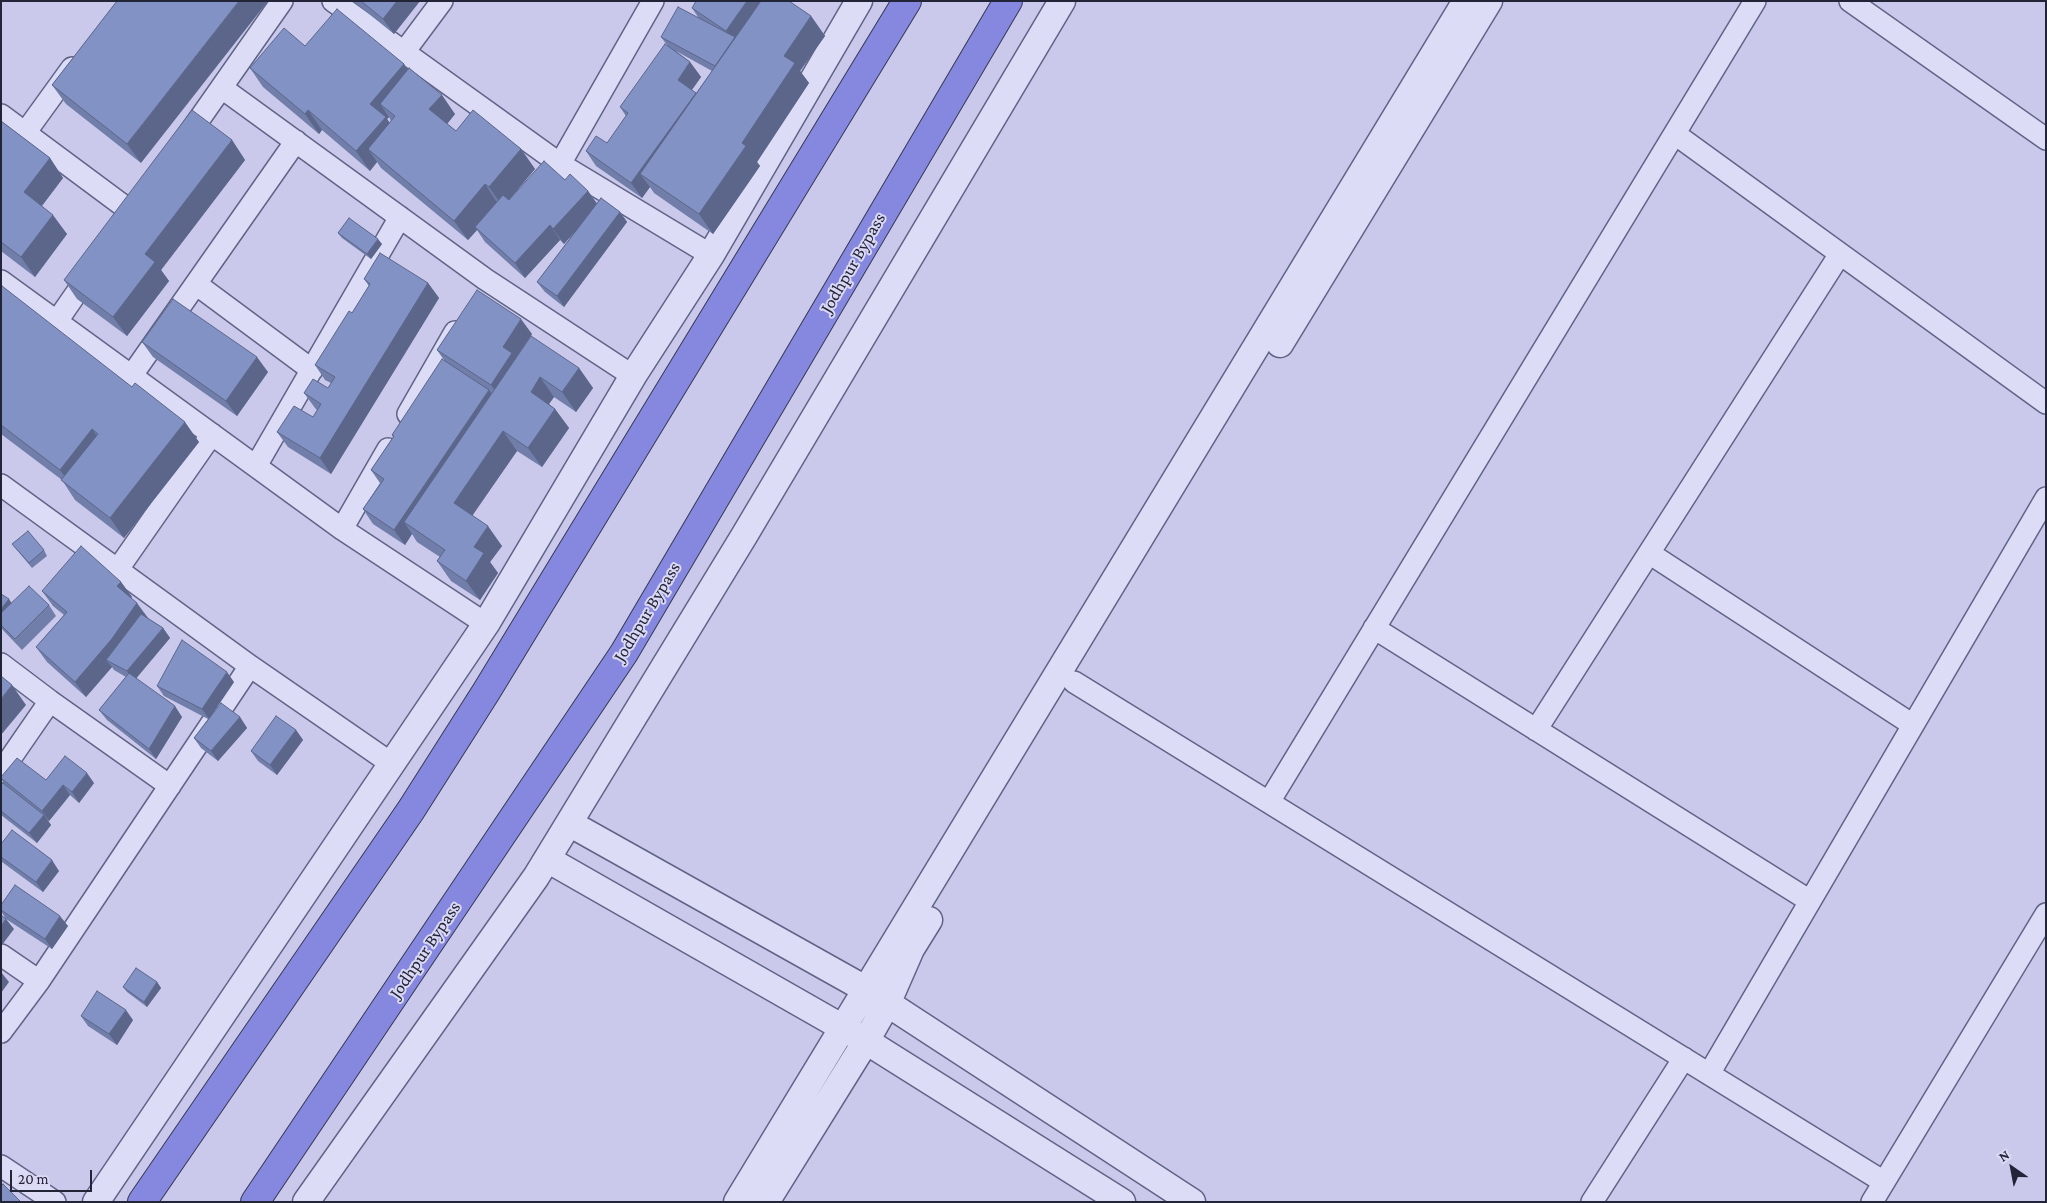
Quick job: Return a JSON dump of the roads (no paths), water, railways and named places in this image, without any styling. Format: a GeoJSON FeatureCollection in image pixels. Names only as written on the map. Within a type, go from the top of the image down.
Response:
{"type":"FeatureCollection","features":[{"type":"Feature","properties":{"kind":"highway"},"geometry":{"type":"LineString","coordinates":[[142,1202],[411,810],[486,692],[907,1]]}},
{"type":"Feature","properties":{"kind":"highway","name":"Jodhpur Bypass"},"geometry":{"type":"LineString","coordinates":[[255,1202],[624,653],[1008,1]]}},
{"type":"Feature","properties":{"kind":"street"},"geometry":{"type":"LineString","coordinates":[[172,158],[282,1]]}},
{"type":"Feature","properties":{"kind":"street"},"geometry":{"type":"LineString","coordinates":[[333,1],[560,164],[711,255]]}},
{"type":"Feature","properties":{"kind":"street"},"geometry":{"type":"LineString","coordinates":[[404,52],[442,1]]}},
{"type":"Feature","properties":{"kind":"street"},"geometry":{"type":"LineString","coordinates":[[560,164],[653,1]]}},
{"type":"Feature","properties":{"kind":"street"},"geometry":{"type":"LineString","coordinates":[[306,1202],[536,877],[744,536],[1062,1]]}},
{"type":"Feature","properties":{"kind":"street"},"geometry":{"type":"LineString","coordinates":[[766,1202],[866,1041],[877,997],[1466,1]]}},
{"type":"Feature","properties":{"kind":"street"},"geometry":{"type":"LineString","coordinates":[[737,1202],[844,1028],[877,997],[912,949],[1489,1]]}},
{"type":"Feature","properties":{"kind":"street"},"geometry":{"type":"LineString","coordinates":[[1269,802],[1755,1]]}},
{"type":"Feature","properties":{"kind":"street"},"geometry":{"type":"LineString","coordinates":[[1850,1],[2046,139]]}},
{"type":"Feature","properties":{"kind":"street"},"geometry":{"type":"LineString","coordinates":[[96,1202],[486,624],[633,376],[711,255],[851,4]]}},
{"type":"Feature","properties":{"kind":"street"},"geometry":{"type":"LineString","coordinates":[[25,133],[81,55]]}},
{"type":"Feature","properties":{"kind":"street"},"geometry":{"type":"LineString","coordinates":[[222,88],[400,217],[475,296],[633,376]]}},
{"type":"Feature","properties":{"kind":"street"},"geometry":{"type":"LineString","coordinates":[[1,115],[133,213]]}},
{"type":"Feature","properties":{"kind":"street"},"geometry":{"type":"LineString","coordinates":[[1674,134],[2046,403]]}},
{"type":"Feature","properties":{"kind":"street"},"geometry":{"type":"LineString","coordinates":[[132,375],[296,141]]}},
{"type":"Feature","properties":{"kind":"street"},"geometry":{"type":"LineString","coordinates":[[256,466],[400,217]]}},
{"type":"Feature","properties":{"kind":"street"},"geometry":{"type":"LineString","coordinates":[[1536,730],[1840,254]]}},
{"type":"Feature","properties":{"kind":"street"},"geometry":{"type":"LineString","coordinates":[[57,321],[100,259]]}},
{"type":"Feature","properties":{"kind":"street"},"geometry":{"type":"LineString","coordinates":[[1,281],[342,529],[486,624]]}},
{"type":"Feature","properties":{"kind":"street"},"geometry":{"type":"LineString","coordinates":[[196,284],[312,370]]}},
{"type":"Feature","properties":{"kind":"street"},"geometry":{"type":"LineString","coordinates":[[342,529],[475,296]]}},
{"type":"Feature","properties":{"kind":"street"},"geometry":{"type":"LineString","coordinates":[[118,569],[212,434]]}},
{"type":"Feature","properties":{"kind":"street"},"geometry":{"type":"LineString","coordinates":[[1,485],[250,666],[392,764]]}},
{"type":"Feature","properties":{"kind":"street"},"geometry":{"type":"LineString","coordinates":[[1709,1074],[2046,498]]}},
{"type":"Feature","properties":{"kind":"street"},"geometry":{"type":"LineString","coordinates":[[1649,553],[1913,725]]}},
{"type":"Feature","properties":{"kind":"street"},"geometry":{"type":"LineString","coordinates":[[1374,628],[1810,902]]}},
{"type":"Feature","properties":{"kind":"street"},"geometry":{"type":"LineString","coordinates":[[1,664],[170,786]]}},
{"type":"Feature","properties":{"kind":"street"},"geometry":{"type":"LineString","coordinates":[[1,1032],[39,981],[250,666]]}},
{"type":"Feature","properties":{"kind":"street"},"geometry":{"type":"LineString","coordinates":[[1074,682],[1884,1182]]}},
{"type":"Feature","properties":{"kind":"street"},"geometry":{"type":"LineString","coordinates":[[1,772],[50,701]]}},
{"type":"Feature","properties":{"kind":"street"},"geometry":{"type":"LineString","coordinates":[[569,823],[877,997],[1192,1202]]}},
{"type":"Feature","properties":{"kind":"street"},"geometry":{"type":"LineString","coordinates":[[547,859],[866,1041],[1122,1202]]}},
{"type":"Feature","properties":{"kind":"street"},"geometry":{"type":"LineString","coordinates":[[1872,1202],[2046,914]]}},
{"type":"Feature","properties":{"kind":"street"},"geometry":{"type":"LineString","coordinates":[[1,955],[39,981]]}},
{"type":"Feature","properties":{"kind":"street"},"geometry":{"type":"LineString","coordinates":[[1592,1202],[1684,1058]]}},
{"type":"Feature","properties":{"kind":"street"},"geometry":{"type":"LineString","coordinates":[[1,1166],[55,1202]]}}]}
